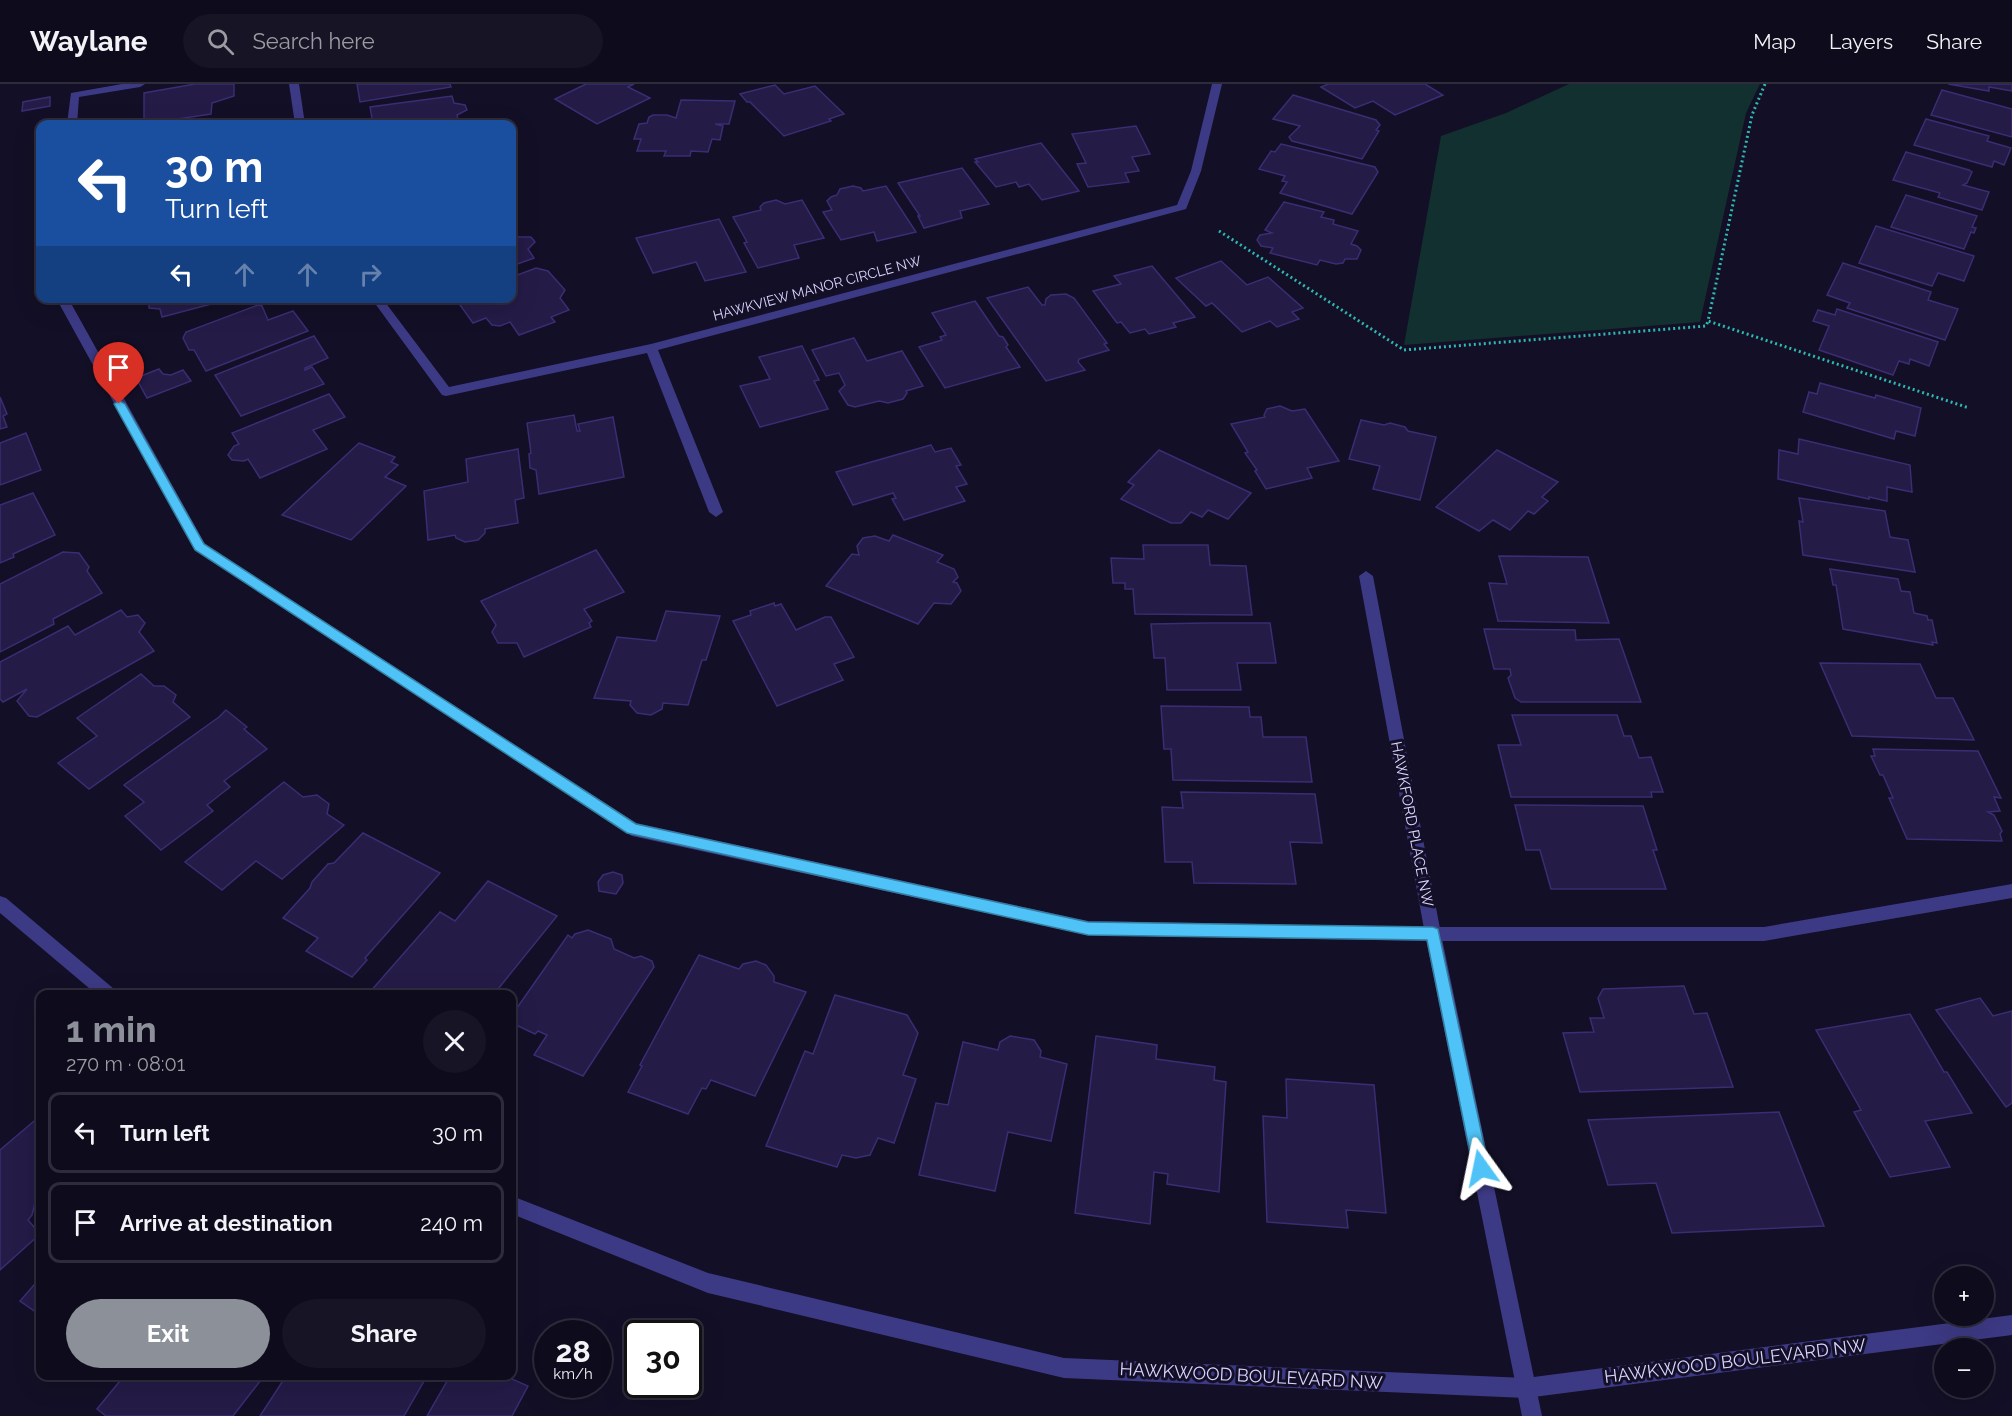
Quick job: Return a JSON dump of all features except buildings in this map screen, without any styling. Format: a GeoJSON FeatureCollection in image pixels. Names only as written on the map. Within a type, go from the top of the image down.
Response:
{"type":"FeatureCollection","features":[{"type":"Feature","properties":{"kind":"street"},"geometry":{"type":"LineString","coordinates":[[72,120],[74,95],[140,84]]}},
{"type":"Feature","properties":{"kind":"street"},"geometry":{"type":"LineString","coordinates":[[294,84],[299,120]]}},
{"type":"Feature","properties":{"kind":"street","name":"HAWKVIEW MANOR CIRCLE NW"},"geometry":{"type":"LineString","coordinates":[[380,303],[446,392],[651,348],[1182,207],[1196,171],[1217,84]]}},
{"type":"Feature","properties":{"kind":"street"},"geometry":{"type":"LineString","coordinates":[[63,303],[200,547],[632,829],[1088,928],[1433,934],[1764,934],[2012,891]]}},
{"type":"Feature","properties":{"kind":"street"},"geometry":{"type":"LineString","coordinates":[[651,348],[716,512]]}},
{"type":"Feature","properties":{"kind":"street","name":"HAWKFORD PLACE NW"},"geometry":{"type":"LineString","coordinates":[[1366,576],[1433,934],[1532,1416]]}},
{"type":"Feature","properties":{"kind":"street"},"geometry":{"type":"LineString","coordinates":[[0,903],[103,990]]}},
{"type":"Feature","properties":{"kind":"street","name":"HAWKWOOD BOULEVARD NW"},"geometry":{"type":"LineString","coordinates":[[516,1207],[708,1282],[1065,1368],[1526,1388],[2012,1324]]}},
{"type":"Feature","properties":{"kind":"path"},"geometry":{"type":"LineString","coordinates":[[1219,231],[1404,350],[1706,326],[1752,115],[1766,84]]}},
{"type":"Feature","properties":{"kind":"path"},"geometry":{"type":"LineString","coordinates":[[1707,321],[1969,408]]}},
{"type":"Feature","properties":{"kind":"green space"},"geometry":{"type":"Polygon","coordinates":[[[1569,84],[1760,84],[1746,113],[1700,322],[1404,345],[1441,136],[1506,113],[1569,84]]]}},
{"type":"Feature","properties":{"kind":"route"},"geometry":{"type":"LineString","coordinates":[[119,404],[200,547],[632,829],[1088,928],[1433,934],[1481,1168]]}}]}
